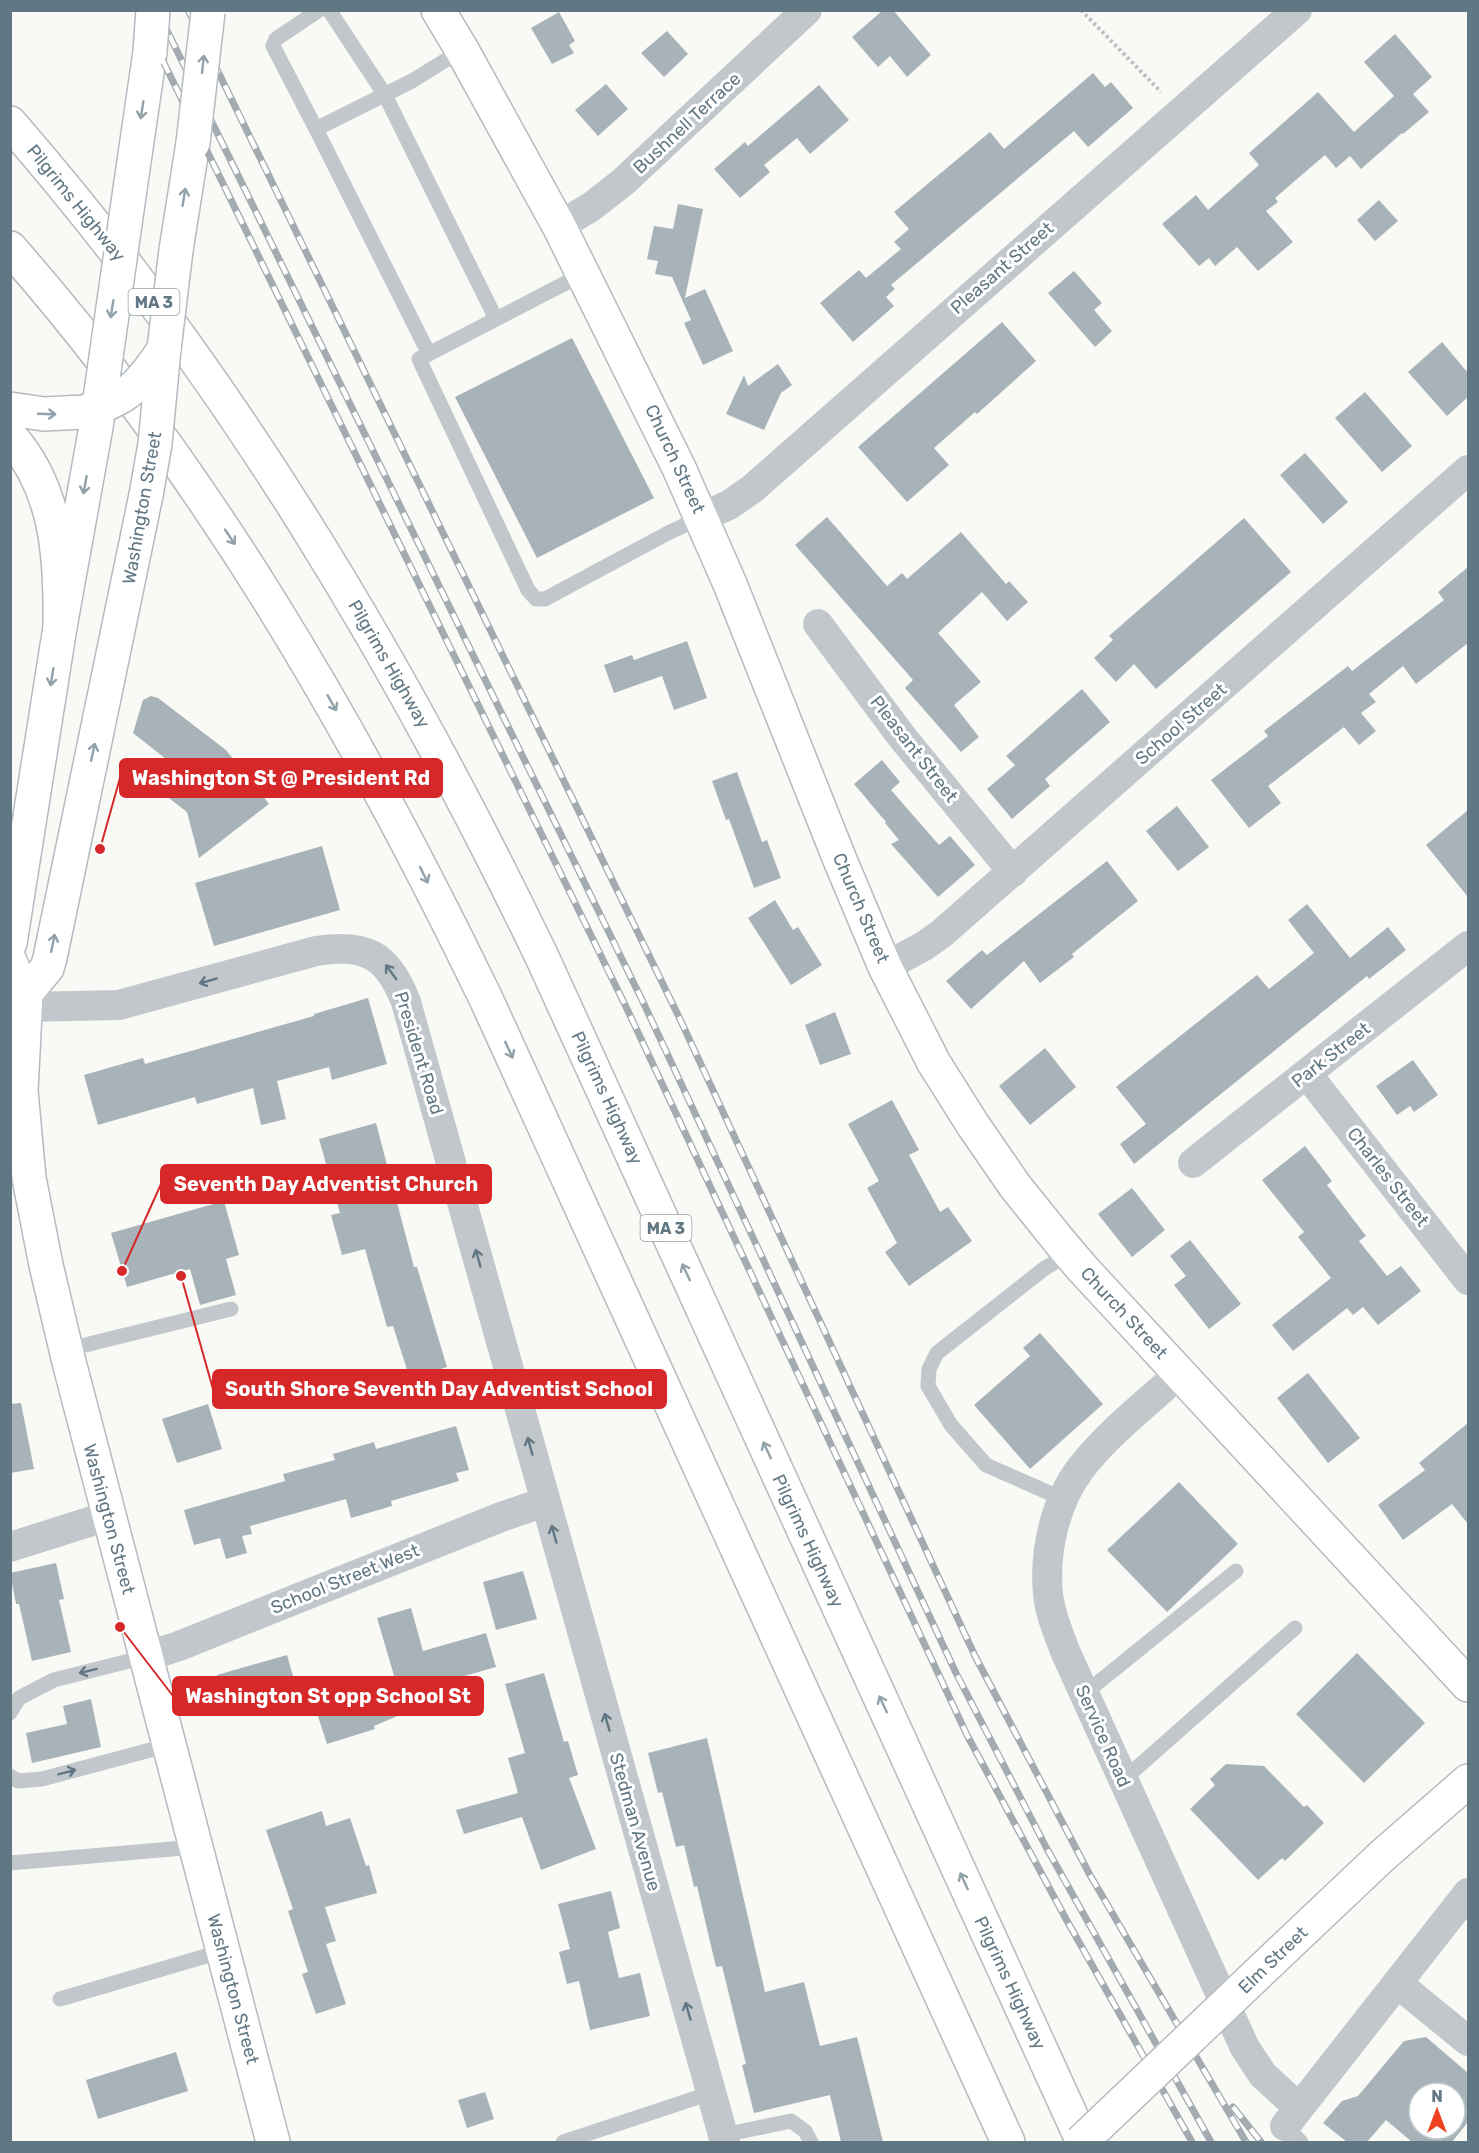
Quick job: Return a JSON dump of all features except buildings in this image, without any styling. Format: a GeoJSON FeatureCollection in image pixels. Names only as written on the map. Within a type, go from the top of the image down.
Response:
{"type":"FeatureCollection","features":[{"type":"Feature","properties":{"kind":"main road"},"geometry":{"type":"LineString","coordinates":[[10,943],[144,96],[153,10]]}},
{"type":"Feature","properties":{"kind":"main road","name":"Church Street"},"geometry":{"type":"LineString","coordinates":[[438,10],[559,226],[651,408],[702,517],[885,967],[934,1063],[1015,1186],[1070,1254],[1468,1685]]}},
{"type":"Feature","properties":{"kind":"main road","name":"Washington Street"},"geometry":{"type":"LineString","coordinates":[[209,11],[201,86],[176,250],[155,444],[50,958],[47,968],[26,1000],[21,1091],[25,1142],[46,1265],[66,1350],[273,2142]]}},
{"type":"Feature","properties":{"kind":"main road","name":"Pilgrims Highway"},"geometry":{"type":"LineString","coordinates":[[10,123],[116,251],[221,396],[348,594],[450,773],[542,957],[1082,2142]]}},
{"type":"Feature","properties":{"kind":"main road"},"geometry":{"type":"LineString","coordinates":[[10,248],[84,335],[198,488],[262,586],[342,720],[418,861],[487,1002],[1008,2142]]}},
{"type":"Feature","properties":{"kind":"main road"},"geometry":{"type":"LineString","coordinates":[[10,282],[148,419]]}},
{"type":"Feature","properties":{"kind":"main road"},"geometry":{"type":"LineString","coordinates":[[10,408],[27,413],[92,416],[135,387],[146,376],[164,349]]}},
{"type":"Feature","properties":{"kind":"main road"},"geometry":{"type":"LineString","coordinates":[[10,435],[42,485],[52,516],[60,568],[60,627]]}},
{"type":"Feature","properties":{"kind":"main road"},"geometry":{"type":"LineString","coordinates":[[10,961],[26,1000]]}},
{"type":"Feature","properties":{"kind":"main road","name":"Elm Street"},"geometry":{"type":"LineString","coordinates":[[1082,2142],[1389,1850],[1468,1781]]}},
{"type":"Feature","properties":{"kind":"street","name":"Bushnell Terrace"},"geometry":{"type":"LineString","coordinates":[[559,226],[591,207],[623,182],[807,10]]}},
{"type":"Feature","properties":{"kind":"street","name":"Pleasant Street"},"geometry":{"type":"LineString","coordinates":[[702,517],[729,505],[752,489],[1297,10]]}},
{"type":"Feature","properties":{"kind":"street","name":"School Street"},"geometry":{"type":"LineString","coordinates":[[885,967],[907,956],[940,934],[1013,872],[1468,470]]}},
{"type":"Feature","properties":{"kind":"street","name":"Pleasant Street"},"geometry":{"type":"LineString","coordinates":[[818,624],[902,737],[1013,872]]}},
{"type":"Feature","properties":{"kind":"street","name":"Park Street"},"geometry":{"type":"LineString","coordinates":[[1193,1163],[1468,946]]}},
{"type":"Feature","properties":{"kind":"street","name":"President Road"},"geometry":{"type":"LineString","coordinates":[[26,1000],[118,1005],[344,947],[361,951],[387,966],[406,1002],[545,1503]]}},
{"type":"Feature","properties":{"kind":"street","name":"Charles Street"},"geometry":{"type":"LineString","coordinates":[[1307,1074],[1468,1280]]}},
{"type":"Feature","properties":{"kind":"street","name":"Service Road"},"geometry":{"type":"LineString","coordinates":[[1180,1373],[1092,1455],[1080,1470],[1064,1499],[1051,1538],[1048,1594],[1065,1651],[1245,2048],[1268,2080],[1295,2125]]}},
{"type":"Feature","properties":{"kind":"street","name":"School Street West"},"geometry":{"type":"LineString","coordinates":[[145,1657],[501,1517],[545,1503]]}},
{"type":"Feature","properties":{"kind":"street","name":"Stedman Avenue"},"geometry":{"type":"LineString","coordinates":[[545,1503],[724,2139]]}},
{"type":"Feature","properties":{"kind":"street"},"geometry":{"type":"LineString","coordinates":[[10,1547],[108,1516]]}},
{"type":"Feature","properties":{"kind":"street"},"geometry":{"type":"LineString","coordinates":[[1295,2125],[1397,1983],[1468,1893]]}},
{"type":"Feature","properties":{"kind":"street"},"geometry":{"type":"LineString","coordinates":[[1397,1983],[1468,2041]]}},
{"type":"Feature","properties":{"kind":"lane"},"geometry":{"type":"LineString","coordinates":[[319,10],[276,39],[273,46],[429,354]]}},
{"type":"Feature","properties":{"kind":"lane"},"geometry":{"type":"LineString","coordinates":[[329,10],[385,95],[496,319]]}},
{"type":"Feature","properties":{"kind":"lane"},"geometry":{"type":"LineString","coordinates":[[316,129],[385,95],[462,50]]}},
{"type":"Feature","properties":{"kind":"lane"},"geometry":{"type":"LineString","coordinates":[[583,274],[419,359],[528,590],[536,599],[545,599],[702,517]]}},
{"type":"Feature","properties":{"kind":"lane"},"geometry":{"type":"LineString","coordinates":[[1064,1499],[986,1465],[951,1425],[928,1386],[929,1369],[937,1353],[1045,1268],[1070,1254]]}},
{"type":"Feature","properties":{"kind":"lane"},"geometry":{"type":"LineString","coordinates":[[66,1350],[231,1309]]}},
{"type":"Feature","properties":{"kind":"lane"},"geometry":{"type":"LineString","coordinates":[[1084,1694],[1236,1571]]}},
{"type":"Feature","properties":{"kind":"lane"},"geometry":{"type":"LineString","coordinates":[[1123,1780],[1295,1628]]}},
{"type":"Feature","properties":{"kind":"lane"},"geometry":{"type":"LineString","coordinates":[[10,1713],[19,1698],[54,1680],[145,1657]]}},
{"type":"Feature","properties":{"kind":"lane"},"geometry":{"type":"LineString","coordinates":[[10,1776],[18,1781],[42,1779],[169,1745]]}},
{"type":"Feature","properties":{"kind":"lane"},"geometry":{"type":"LineString","coordinates":[[10,1863],[195,1846]]}},
{"type":"Feature","properties":{"kind":"lane"},"geometry":{"type":"LineString","coordinates":[[60,1999],[223,1951]]}},
{"type":"Feature","properties":{"kind":"lane"},"geometry":{"type":"LineString","coordinates":[[563,2142],[707,2080]]}},
{"type":"Feature","properties":{"kind":"lane"},"geometry":{"type":"LineString","coordinates":[[724,2139],[791,2121],[805,2131],[811,2142]]}},
{"type":"Feature","properties":{"kind":"path"},"geometry":{"type":"LineString","coordinates":[[1081,10],[1179,112]]}},
{"type":"Feature","properties":{"kind":"railway"},"geometry":{"type":"LineString","coordinates":[[138,10],[628,1011],[967,1735],[1066,1919],[1192,2142]]}},
{"type":"Feature","properties":{"kind":"railway"},"geometry":{"type":"LineString","coordinates":[[157,10],[644,1004],[956,1673],[1046,1847],[1211,2142]]}},
{"type":"Feature","properties":{"kind":"railway"},"geometry":{"type":"LineString","coordinates":[[188,10],[679,1017],[975,1656],[1090,1875],[1246,2142]]}},
{"type":"Feature","properties":{"kind":"railway"},"geometry":{"type":"LineString","coordinates":[[1233,2107],[1261,2142]]}},
{"type":"Feature","properties":{"kind":"place","name":"Washington St @ President Rd"},"geometry":{"type":"Point","coordinates":[100,849]}},
{"type":"Feature","properties":{"kind":"place","name":"Seventh Day Adventist Church"},"geometry":{"type":"Point","coordinates":[122,1271]}},
{"type":"Feature","properties":{"kind":"place","name":"South Shore Seventh Day Adventist School"},"geometry":{"type":"Point","coordinates":[181,1276]}},
{"type":"Feature","properties":{"kind":"place","name":"Washington St opp School St"},"geometry":{"type":"Point","coordinates":[120,1627]}}]}
